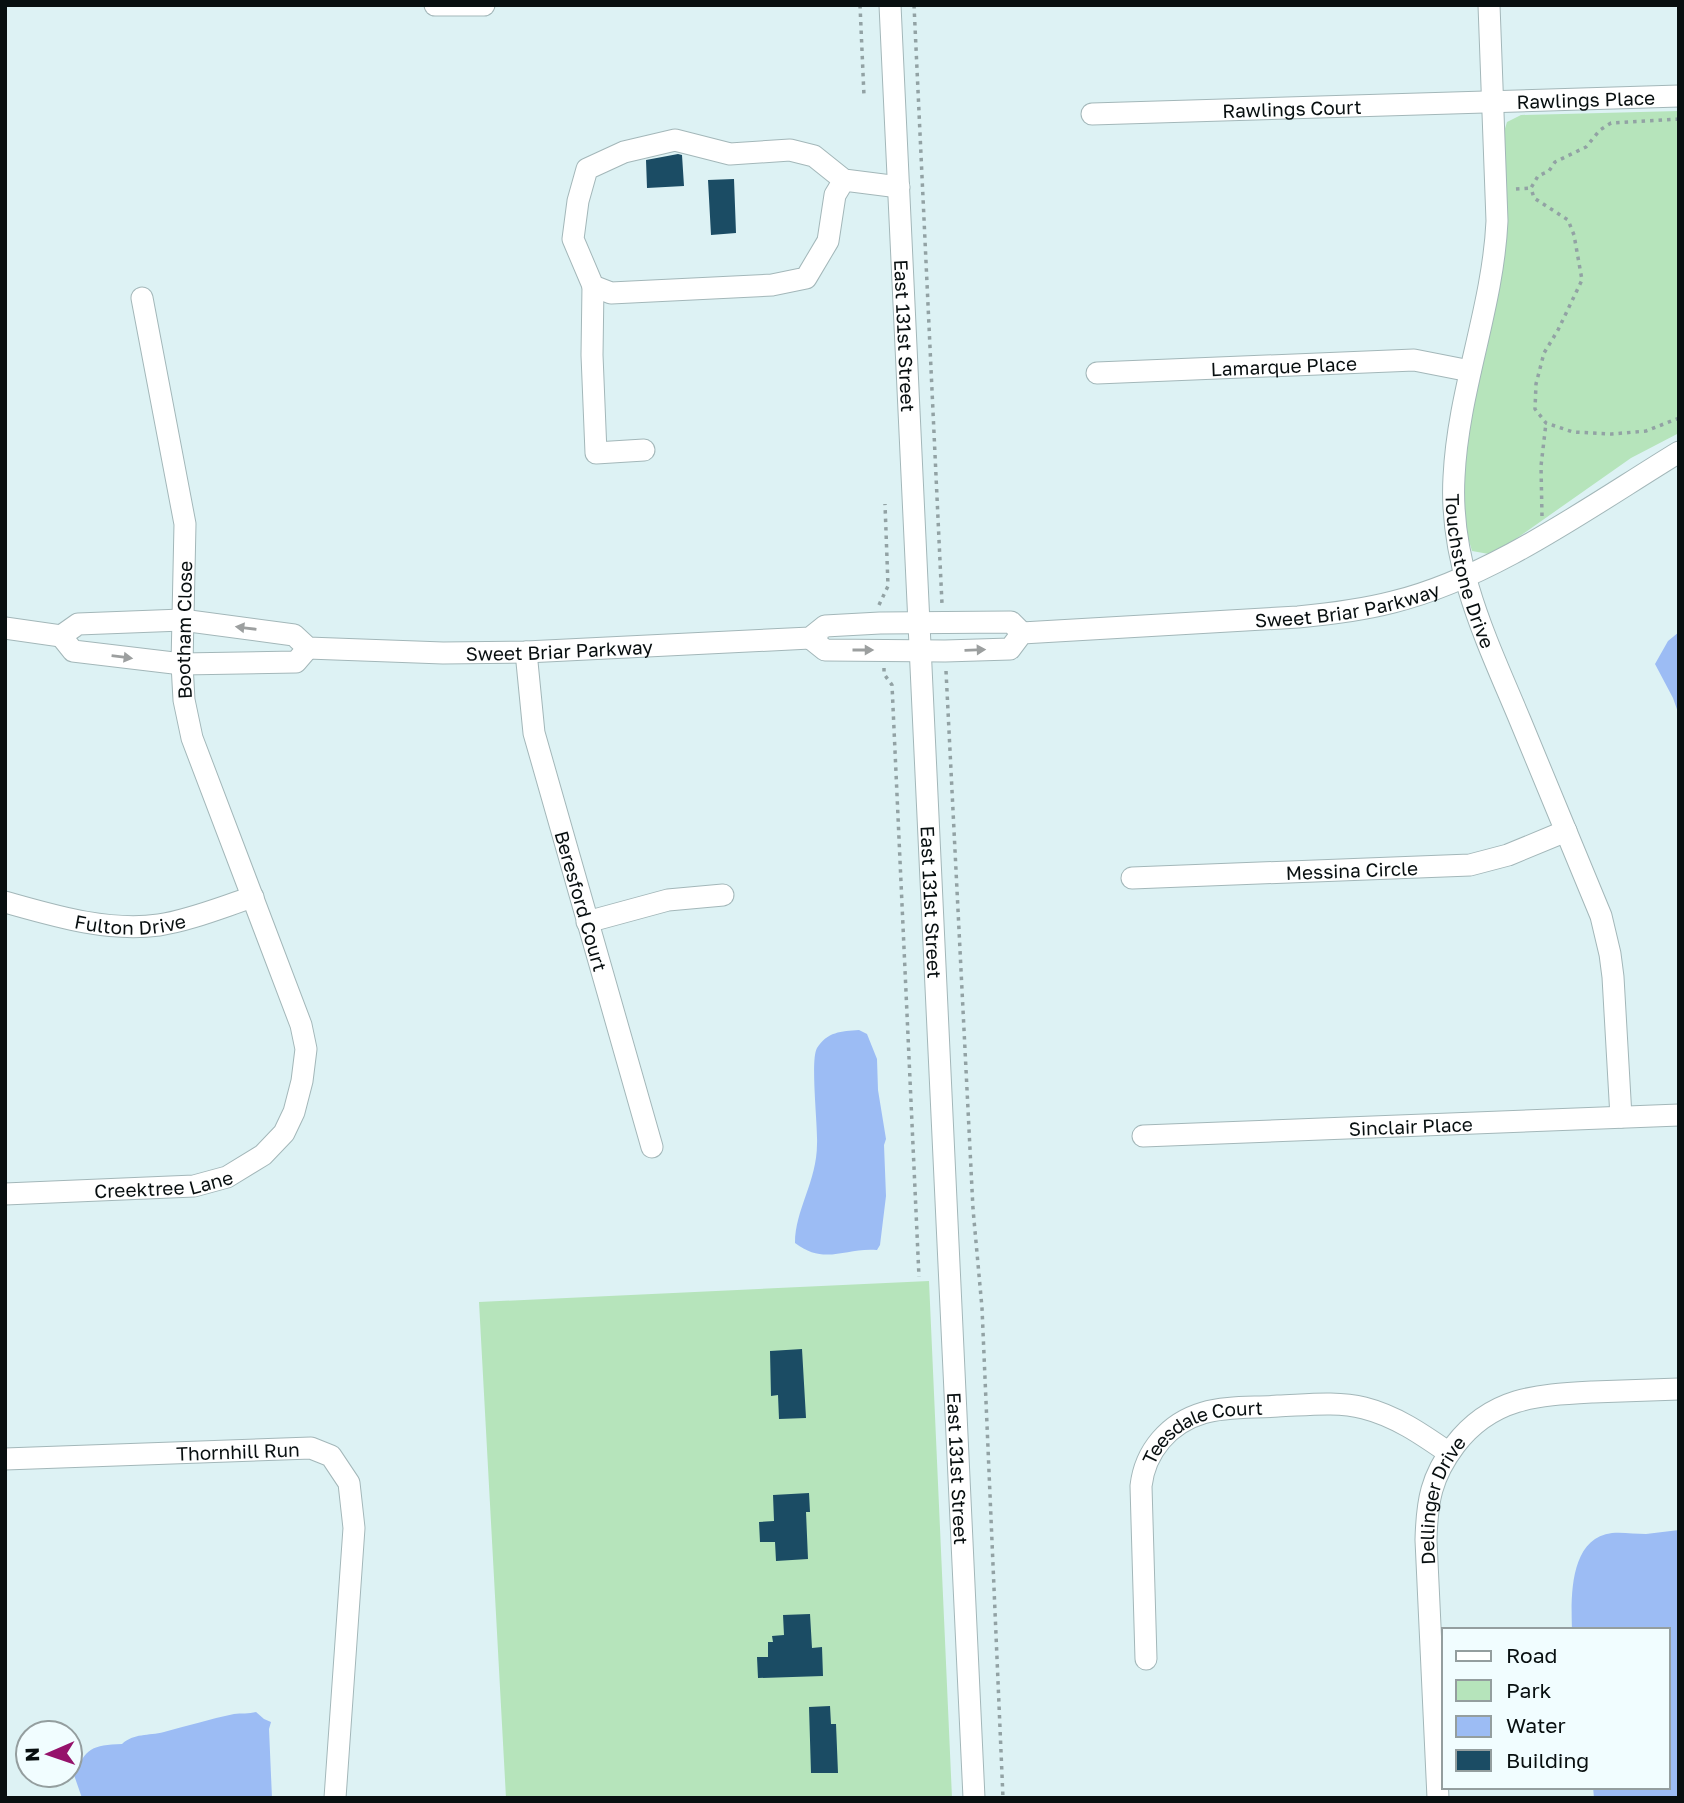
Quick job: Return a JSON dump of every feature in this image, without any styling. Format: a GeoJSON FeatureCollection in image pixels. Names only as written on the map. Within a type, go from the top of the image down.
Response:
{"type":"FeatureCollection","features":[{"type":"Feature","properties":{"kind":"street"},"geometry":{"type":"LineString","coordinates":[[435,5],[484,5]]}},
{"type":"Feature","properties":{"kind":"street","name":"East 131st Street"},"geometry":{"type":"LineString","coordinates":[[890,5],[974,1798]]}},
{"type":"Feature","properties":{"kind":"street","name":"Touchstone Drive"},"geometry":{"type":"LineString","coordinates":[[1489,5],[1496,246],[1491,285],[1456,436],[1453,481],[1455,528],[1470,599],[1601,916],[1610,954],[1621,1117]]}},
{"type":"Feature","properties":{"kind":"street","name":"Rawlings Place"},"geometry":{"type":"LineString","coordinates":[[1492,102],[1679,96]]}},
{"type":"Feature","properties":{"kind":"street","name":"Rawlings Court"},"geometry":{"type":"LineString","coordinates":[[1092,114],[1492,102]]}},
{"type":"Feature","properties":{"kind":"street"},"geometry":{"type":"LineString","coordinates":[[644,450],[596,453],[592,355],[593,286],[573,239],[578,201],[587,169],[624,152],[675,140],[730,154],[790,150],[814,156],[844,180],[899,187]]}},
{"type":"Feature","properties":{"kind":"street"},"geometry":{"type":"LineString","coordinates":[[593,286],[611,293],[772,285],[806,278],[828,241],[835,195],[844,180]]}},
{"type":"Feature","properties":{"kind":"street","name":"Bootham Close"},"geometry":{"type":"LineString","coordinates":[[142,298],[185,524],[182,621],[184,700],[192,738],[301,1025],[306,1049],[294,1112]]}},
{"type":"Feature","properties":{"kind":"street","name":"Lamarque Place"},"geometry":{"type":"LineString","coordinates":[[1097,373],[1414,360],[1469,371]]}},
{"type":"Feature","properties":{"kind":"street","name":"Sweet Briar Parkway"},"geometry":{"type":"LineString","coordinates":[[810,638],[825,650],[1010,649],[1022,634],[1298,617],[1344,612],[1394,602],[1501,560],[1679,452]]}},
{"type":"Feature","properties":{"kind":"street","name":"Sweet Briar Parkway"},"geometry":{"type":"LineString","coordinates":[[61,636],[78,624],[182,621],[295,635],[308,648],[443,653],[526,652],[810,638],[825,626],[880,623],[1011,622],[1022,634]]}},
{"type":"Feature","properties":{"kind":"street","name":"Sweet Briar Parkway"},"geometry":{"type":"LineString","coordinates":[[5,628],[61,636],[73,651],[182,664],[296,662],[308,648]]}},
{"type":"Feature","properties":{"kind":"street","name":"Beresford Court"},"geometry":{"type":"LineString","coordinates":[[526,652],[534,733],[652,1147]]}},
{"type":"Feature","properties":{"kind":"street","name":"Messina Circle"},"geometry":{"type":"LineString","coordinates":[[1132,878],[1462,866],[1508,855],[1566,831]]}},
{"type":"Feature","properties":{"kind":"street"},"geometry":{"type":"LineString","coordinates":[[587,922],[668,900],[723,895]]}},
{"type":"Feature","properties":{"kind":"street","name":"Fulton Drive"},"geometry":{"type":"LineString","coordinates":[[5,902],[94,924],[127,927],[160,925],[253,897]]}},
{"type":"Feature","properties":{"kind":"street","name":"Creektree Lane"},"geometry":{"type":"LineString","coordinates":[[5,1194],[194,1186],[228,1177],[263,1155],[284,1133],[294,1112]]}},
{"type":"Feature","properties":{"kind":"street","name":"Sinclair Place"},"geometry":{"type":"LineString","coordinates":[[1143,1136],[1679,1115]]}},
{"type":"Feature","properties":{"kind":"street","name":"Dellinger Drive"},"geometry":{"type":"LineString","coordinates":[[1438,1798],[1426,1518],[1440,1464],[1461,1437],[1485,1415],[1515,1401],[1555,1394],[1679,1389]]}},
{"type":"Feature","properties":{"kind":"street","name":"Teesdale Court"},"geometry":{"type":"LineString","coordinates":[[1146,1659],[1141,1486],[1148,1458],[1169,1431],[1188,1419],[1213,1411],[1346,1404],[1388,1416],[1413,1428],[1450,1453]]}},
{"type":"Feature","properties":{"kind":"street","name":"Thornhill Run"},"geometry":{"type":"LineString","coordinates":[[5,1460],[311,1448],[331,1456],[349,1483],[354,1528],[335,1798]]}},
{"type":"Feature","properties":{"kind":"path"},"geometry":{"type":"LineString","coordinates":[[860,5],[864,96]]}},
{"type":"Feature","properties":{"kind":"path"},"geometry":{"type":"LineString","coordinates":[[914,5],[943,624]]}},
{"type":"Feature","properties":{"kind":"path"},"geometry":{"type":"LineString","coordinates":[[1679,119],[1611,123],[1600,130],[1586,146],[1555,162],[1549,171],[1538,176],[1531,188],[1534,198],[1568,220],[1581,264],[1582,280],[1544,353],[1536,384],[1535,409],[1546,423],[1573,432],[1612,434],[1646,431],[1679,418]]}},
{"type":"Feature","properties":{"kind":"path"},"geometry":{"type":"LineString","coordinates":[[1541,535],[1542,439],[1546,423]]}},
{"type":"Feature","properties":{"kind":"path"},"geometry":{"type":"LineString","coordinates":[[879,603],[888,586],[885,504]]}},
{"type":"Feature","properties":{"kind":"path"},"geometry":{"type":"LineString","coordinates":[[945,651],[973,1209],[982,1308],[1003,1798]]}},
{"type":"Feature","properties":{"kind":"path"},"geometry":{"type":"LineString","coordinates":[[884,674],[892,685],[919,1277]]}},
{"type":"Feature","properties":{"kind":"green space"},"geometry":{"type":"Polygon","coordinates":[[[1679,111],[1679,433],[1631,458],[1500,550],[1489,554],[1472,551],[1462,517],[1469,416],[1487,349],[1506,220],[1503,135],[1507,122],[1521,115],[1679,111]]]}},
{"type":"Feature","properties":{"kind":"green space"},"geometry":{"type":"Polygon","coordinates":[[[929,1281],[952,1798],[506,1798],[479,1302],[929,1281]]]}},
{"type":"Feature","properties":{"kind":"water"},"geometry":{"type":"Polygon","coordinates":[[[1679,632],[1679,715],[1655,664],[1668,641],[1679,632]]]}},
{"type":"Feature","properties":{"kind":"water"},"geometry":{"type":"Polygon","coordinates":[[[859,1030],[867,1034],[877,1059],[878,1090],[886,1139],[886,1196],[880,1245],[877,1250],[826,1255],[806,1250],[795,1243],[798,1219],[816,1158],[815,1055],[817,1048],[830,1036],[859,1030]]]}},
{"type":"Feature","properties":{"kind":"water"},"geometry":{"type":"Polygon","coordinates":[[[1679,1530],[1679,1798],[1594,1798],[1593,1789],[1670,1789],[1670,1628],[1572,1628],[1573,1587],[1580,1557],[1587,1546],[1598,1537],[1612,1533],[1646,1534],[1679,1530]]]}},
{"type":"Feature","properties":{"kind":"water"},"geometry":{"type":"Polygon","coordinates":[[[256,1712],[271,1722],[272,1798],[82,1798],[79,1789],[84,1789],[84,1757],[91,1750],[104,1745],[122,1744],[136,1736],[164,1732],[234,1714],[256,1712]]]}},
{"type":"Feature","properties":{"kind":"building"},"geometry":{"type":"Polygon","coordinates":[[[682,155],[684,186],[647,188],[646,160],[682,155]]]}},
{"type":"Feature","properties":{"kind":"building"},"geometry":{"type":"Polygon","coordinates":[[[734,179],[736,233],[711,235],[708,180],[734,179]]]}},
{"type":"Feature","properties":{"kind":"building"},"geometry":{"type":"Polygon","coordinates":[[[802,1349],[806,1418],[779,1419],[778,1395],[771,1396],[770,1351],[802,1349]]]}},
{"type":"Feature","properties":{"kind":"building"},"geometry":{"type":"Polygon","coordinates":[[[809,1493],[810,1512],[806,1512],[808,1559],[776,1561],[775,1542],[760,1542],[759,1522],[774,1521],[773,1495],[809,1493]]]}},
{"type":"Feature","properties":{"kind":"building"},"geometry":{"type":"Polygon","coordinates":[[[810,1614],[812,1648],[822,1647],[823,1676],[758,1678],[757,1657],[768,1657],[768,1642],[773,1642],[772,1636],[784,1635],[783,1615],[810,1614]]]}},
{"type":"Feature","properties":{"kind":"building"},"geometry":{"type":"Polygon","coordinates":[[[830,1706],[831,1724],[836,1724],[838,1773],[811,1773],[809,1707],[830,1706]]]}}]}
